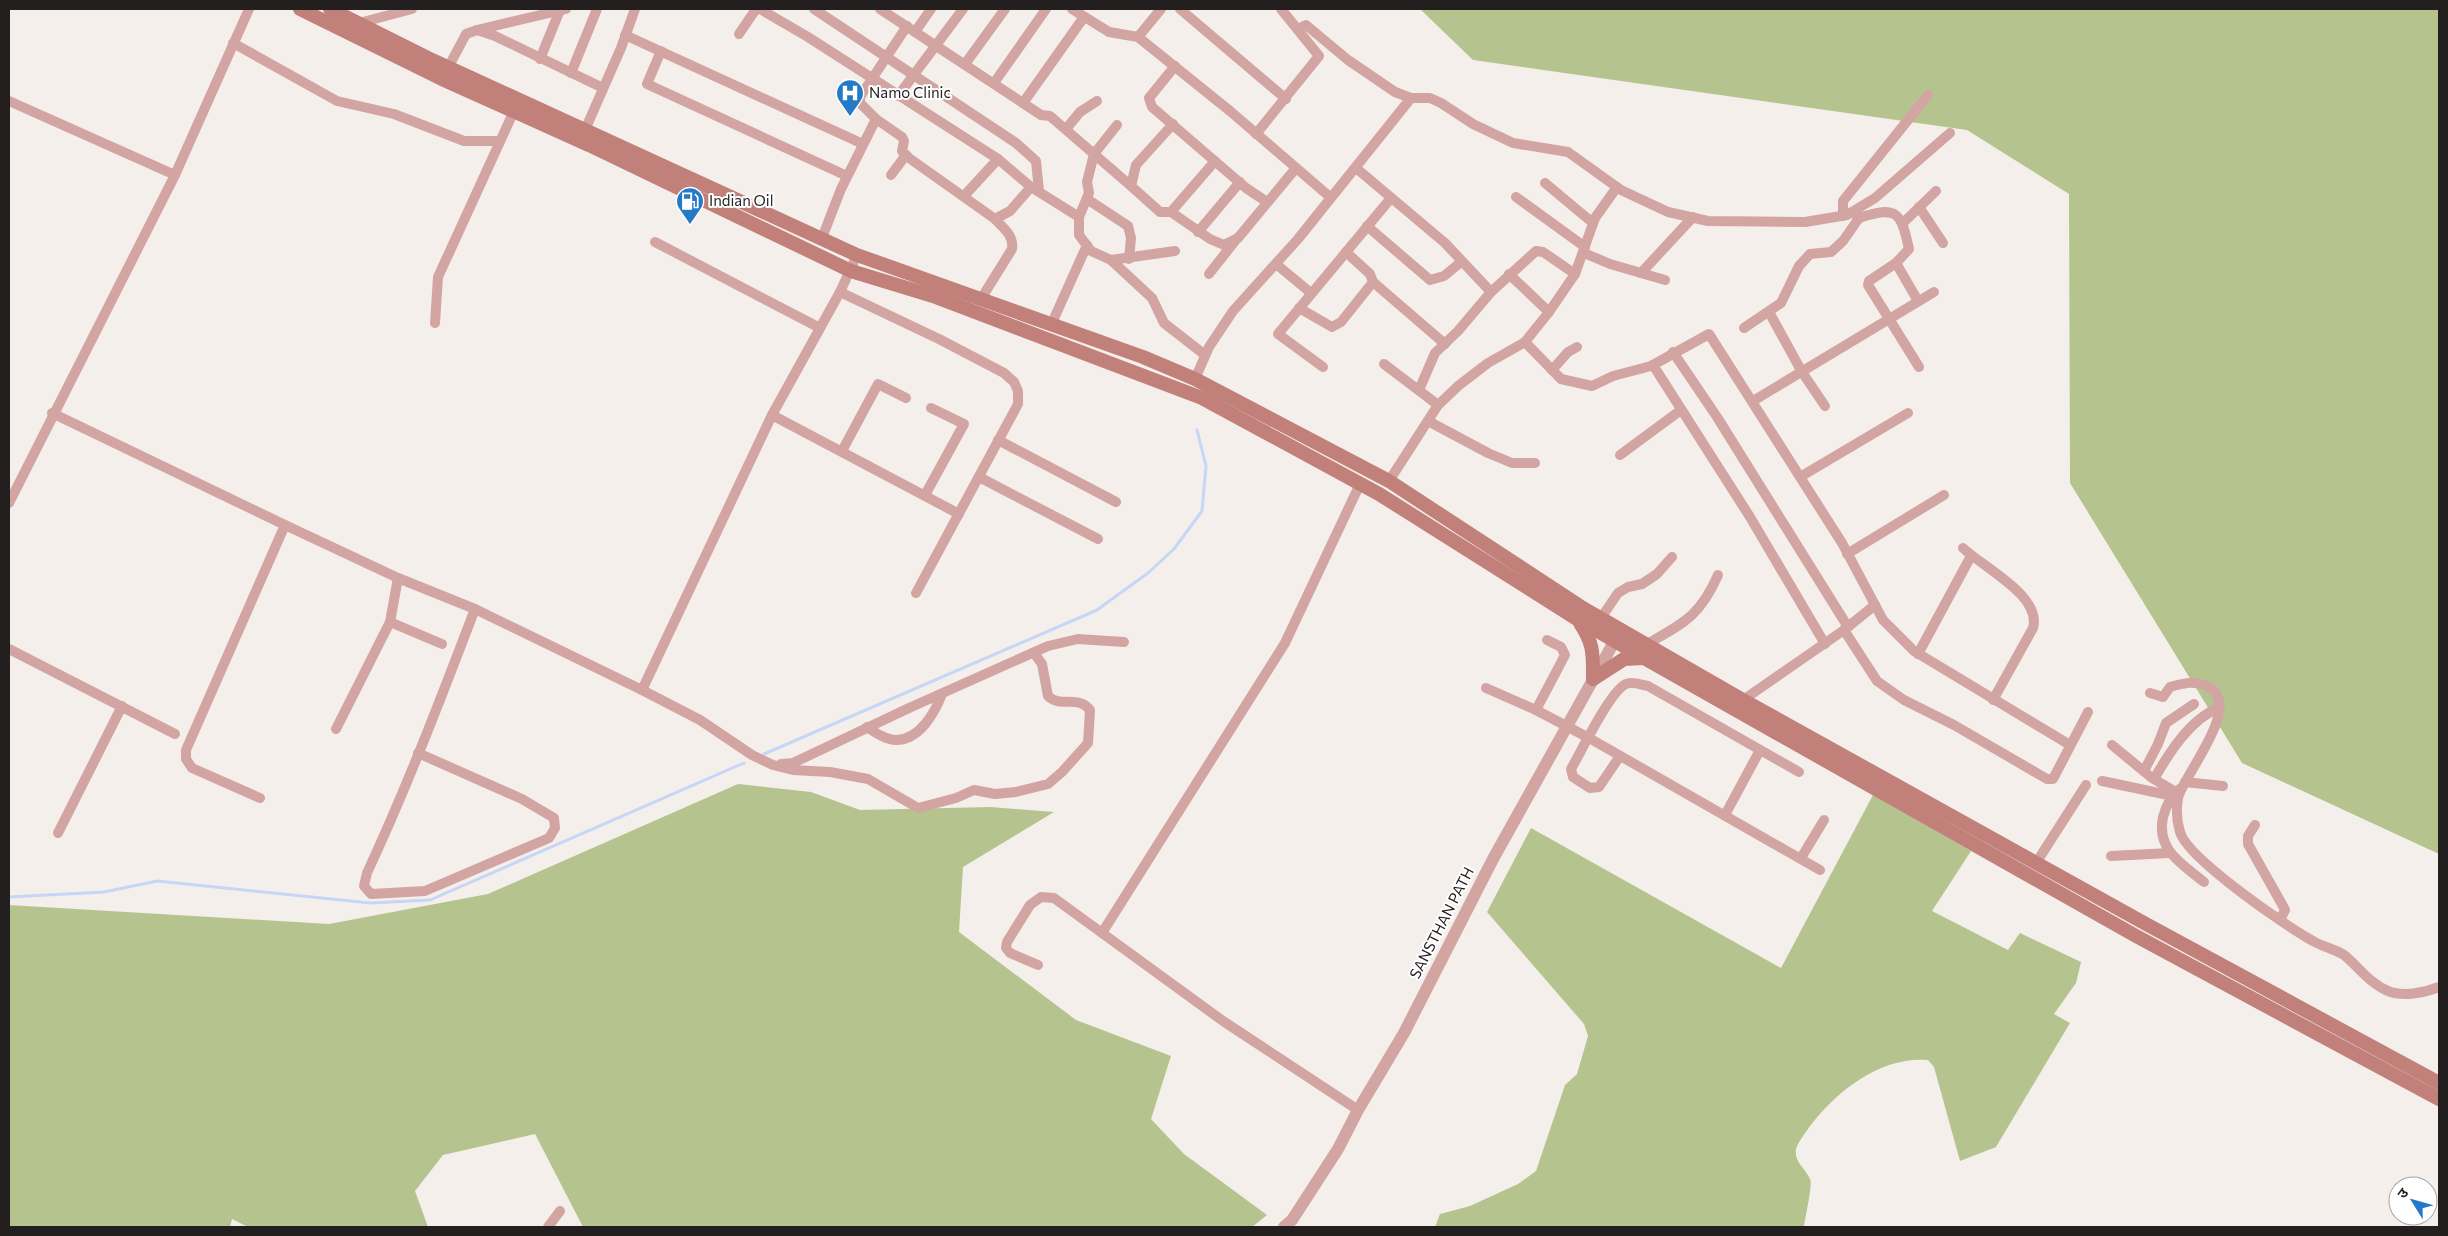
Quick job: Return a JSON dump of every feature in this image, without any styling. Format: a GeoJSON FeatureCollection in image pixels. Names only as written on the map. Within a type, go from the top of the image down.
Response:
{"type":"FeatureCollection","features":[{"type":"Feature","properties":{"kind":"main road"},"geometry":{"type":"LineString","coordinates":[[300,9],[353,36],[851,271],[933,296],[1202,398],[1379,494],[1577,619],[1617,635],[2136,936],[2439,1099]]}},
{"type":"Feature","properties":{"kind":"main road"},"geometry":{"type":"LineString","coordinates":[[332,9],[585,130],[857,255],[1052,323],[1143,357],[1195,379],[1389,481],[1601,618],[1617,635]]}},
{"type":"Feature","properties":{"kind":"main road"},"geometry":{"type":"LineString","coordinates":[[1577,619],[1590,638],[1593,650],[1593,679]]}},
{"type":"Feature","properties":{"kind":"main road"},"geometry":{"type":"LineString","coordinates":[[1593,679],[1624,659],[1645,651],[1743,700],[2036,863],[2439,1083]]}},
{"type":"Feature","properties":{"kind":"street"},"geometry":{"type":"LineString","coordinates":[[9,503],[12,488],[175,174],[249,9]]}},
{"type":"Feature","properties":{"kind":"street"},"geometry":{"type":"LineString","coordinates":[[353,36],[359,23],[412,9]]}},
{"type":"Feature","properties":{"kind":"street"},"geometry":{"type":"LineString","coordinates":[[571,73],[597,9]]}},
{"type":"Feature","properties":{"kind":"street"},"geometry":{"type":"LineString","coordinates":[[585,130],[626,36],[635,9]]}},
{"type":"Feature","properties":{"kind":"street"},"geometry":{"type":"LineString","coordinates":[[739,34],[756,9]]}},
{"type":"Feature","properties":{"kind":"street"},"geometry":{"type":"LineString","coordinates":[[760,9],[998,160],[1035,189],[1079,217]]}},
{"type":"Feature","properties":{"kind":"street"},"geometry":{"type":"LineString","coordinates":[[814,9],[1016,143],[1036,160],[1035,189],[1010,211],[995,219]]}},
{"type":"Feature","properties":{"kind":"street"},"geometry":{"type":"LineString","coordinates":[[880,9],[994,82],[1041,115],[1050,116],[1160,212],[1171,212],[1198,232],[1224,244],[1238,238]]}},
{"type":"Feature","properties":{"kind":"street"},"geometry":{"type":"LineString","coordinates":[[931,9],[886,56],[860,96],[860,103],[876,119],[902,137],[904,142],[902,151],[906,155],[995,219],[1010,235],[1013,242],[1012,249],[981,298]]}},
{"type":"Feature","properties":{"kind":"street"},"geometry":{"type":"LineString","coordinates":[[898,96],[915,76],[963,9]]}},
{"type":"Feature","properties":{"kind":"street"},"geometry":{"type":"LineString","coordinates":[[965,64],[1005,9]]}},
{"type":"Feature","properties":{"kind":"street"},"geometry":{"type":"LineString","coordinates":[[994,82],[1046,9]]}},
{"type":"Feature","properties":{"kind":"street"},"geometry":{"type":"LineString","coordinates":[[1072,9],[1109,32],[1138,37],[1330,197]]}},
{"type":"Feature","properties":{"kind":"street"},"geometry":{"type":"LineString","coordinates":[[1138,37],[1161,9]]}},
{"type":"Feature","properties":{"kind":"street"},"geometry":{"type":"LineString","coordinates":[[1180,9],[1286,99]]}},
{"type":"Feature","properties":{"kind":"street"},"geometry":{"type":"LineString","coordinates":[[1256,134],[1319,56],[1281,9]]}},
{"type":"Feature","properties":{"kind":"street"},"geometry":{"type":"LineString","coordinates":[[540,59],[563,10]]}},
{"type":"Feature","properties":{"kind":"street"},"geometry":{"type":"LineString","coordinates":[[449,66],[466,34],[563,10]]}},
{"type":"Feature","properties":{"kind":"street"},"geometry":{"type":"LineString","coordinates":[[1023,102],[1084,17]]}},
{"type":"Feature","properties":{"kind":"street"},"geometry":{"type":"LineString","coordinates":[[1298,29],[1306,25],[1368,74],[1395,92],[1411,98],[1430,98],[1441,102],[1473,124],[1513,143],[1568,152],[1618,187],[1668,212],[1708,221],[1805,222],[1880,211],[1894,213],[1904,222],[1910,249],[1896,263],[1869,282],[1868,285],[1918,367]]}},
{"type":"Feature","properties":{"kind":"street"},"geometry":{"type":"LineString","coordinates":[[477,30],[495,36],[603,88]]}},
{"type":"Feature","properties":{"kind":"street"},"geometry":{"type":"LineString","coordinates":[[626,36],[862,144]]}},
{"type":"Feature","properties":{"kind":"street"},"geometry":{"type":"LineString","coordinates":[[233,44],[337,101],[394,114],[464,140],[499,141]]}},
{"type":"Feature","properties":{"kind":"street"},"geometry":{"type":"LineString","coordinates":[[662,51],[647,84],[847,176]]}},
{"type":"Feature","properties":{"kind":"street"},"geometry":{"type":"LineString","coordinates":[[1175,66],[1148,98],[1152,108],[1240,182],[1268,202]]}},
{"type":"Feature","properties":{"kind":"street"},"geometry":{"type":"LineString","coordinates":[[1851,216],[1843,201],[1928,95]]}},
{"type":"Feature","properties":{"kind":"street"},"geometry":{"type":"LineString","coordinates":[[1195,379],[1205,355],[1233,311],[1276,264],[1411,98]]}},
{"type":"Feature","properties":{"kind":"street"},"geometry":{"type":"LineString","coordinates":[[9,101],[175,174]]}},
{"type":"Feature","properties":{"kind":"street"},"geometry":{"type":"LineString","coordinates":[[1066,129],[1080,112],[1097,101]]}},
{"type":"Feature","properties":{"kind":"street"},"geometry":{"type":"LineString","coordinates":[[435,324],[438,278],[514,111]]}},
{"type":"Feature","properties":{"kind":"street"},"geometry":{"type":"LineString","coordinates":[[822,238],[847,176],[876,119]]}},
{"type":"Feature","properties":{"kind":"street"},"geometry":{"type":"LineString","coordinates":[[1131,186],[1136,165],[1173,124]]}},
{"type":"Feature","properties":{"kind":"street"},"geometry":{"type":"LineString","coordinates":[[1118,125],[1094,154],[1087,182],[1090,193],[1079,217],[1079,235],[1091,251],[1111,260],[1152,298],[1164,322],[1205,355]]}},
{"type":"Feature","properties":{"kind":"street"},"geometry":{"type":"LineString","coordinates":[[1744,328],[1781,303],[1799,266],[1810,254],[1831,252],[1843,241],[1851,216],[1950,134]]}},
{"type":"Feature","properties":{"kind":"street"},"geometry":{"type":"LineString","coordinates":[[891,175],[906,155]]}},
{"type":"Feature","properties":{"kind":"street"},"geometry":{"type":"LineString","coordinates":[[964,196],[998,160]]}},
{"type":"Feature","properties":{"kind":"street"},"geometry":{"type":"LineString","coordinates":[[1171,212],[1215,160]]}},
{"type":"Feature","properties":{"kind":"street"},"geometry":{"type":"LineString","coordinates":[[1209,274],[1296,168]]}},
{"type":"Feature","properties":{"kind":"street"},"geometry":{"type":"LineString","coordinates":[[1356,168],[1445,243],[1491,292]]}},
{"type":"Feature","properties":{"kind":"street"},"geometry":{"type":"LineString","coordinates":[[1198,232],[1240,182]]}},
{"type":"Feature","properties":{"kind":"street"},"geometry":{"type":"LineString","coordinates":[[1545,184],[1593,223]]}},
{"type":"Feature","properties":{"kind":"street"},"geometry":{"type":"LineString","coordinates":[[1389,481],[1438,405],[1488,363],[1525,342],[1549,312],[1575,274],[1593,223],[1618,187]]}},
{"type":"Feature","properties":{"kind":"street"},"geometry":{"type":"LineString","coordinates":[[1904,222],[1936,191]]}},
{"type":"Feature","properties":{"kind":"street"},"geometry":{"type":"LineString","coordinates":[[1516,197],[1585,250],[1641,273],[1665,280]]}},
{"type":"Feature","properties":{"kind":"street"},"geometry":{"type":"LineString","coordinates":[[1323,367],[1278,334],[1391,198]]}},
{"type":"Feature","properties":{"kind":"street"},"geometry":{"type":"LineString","coordinates":[[1086,199],[1128,226],[1131,238],[1129,258]]}},
{"type":"Feature","properties":{"kind":"street"},"geometry":{"type":"LineString","coordinates":[[1918,207],[1943,243]]}},
{"type":"Feature","properties":{"kind":"street"},"geometry":{"type":"LineString","coordinates":[[1641,273],[1693,218]]}},
{"type":"Feature","properties":{"kind":"street"},"geometry":{"type":"LineString","coordinates":[[1367,226],[1430,280],[1444,276],[1461,262]]}},
{"type":"Feature","properties":{"kind":"street"},"geometry":{"type":"LineString","coordinates":[[655,242],[820,328]]}},
{"type":"Feature","properties":{"kind":"street"},"geometry":{"type":"LineString","coordinates":[[1052,323],[1087,245]]}},
{"type":"Feature","properties":{"kind":"street"},"geometry":{"type":"LineString","coordinates":[[1111,260],[1175,251]]}},
{"type":"Feature","properties":{"kind":"street"},"geometry":{"type":"LineString","coordinates":[[1419,390],[1435,353],[1491,292],[1536,251],[1543,252],[1575,274]]}},
{"type":"Feature","properties":{"kind":"street"},"geometry":{"type":"LineString","coordinates":[[1346,252],[1366,270],[1373,282],[1445,344]]}},
{"type":"Feature","properties":{"kind":"street"},"geometry":{"type":"LineString","coordinates":[[642,690],[772,415],[840,292],[857,255]]}},
{"type":"Feature","properties":{"kind":"street"},"geometry":{"type":"LineString","coordinates":[[1896,263],[1918,301]]}},
{"type":"Feature","properties":{"kind":"street"},"geometry":{"type":"LineString","coordinates":[[1276,264],[1311,293]]}},
{"type":"Feature","properties":{"kind":"street"},"geometry":{"type":"LineString","coordinates":[[1509,274],[1549,312]]}},
{"type":"Feature","properties":{"kind":"street"},"geometry":{"type":"LineString","coordinates":[[1299,308],[1332,328],[1341,322],[1373,282]]}},
{"type":"Feature","properties":{"kind":"street"},"geometry":{"type":"LineString","coordinates":[[840,292],[939,339],[1004,373],[1014,382],[1018,391],[1018,404],[916,594]]}},
{"type":"Feature","properties":{"kind":"street"},"geometry":{"type":"LineString","coordinates":[[1753,401],[1934,292]]}},
{"type":"Feature","properties":{"kind":"street"},"geometry":{"type":"LineString","coordinates":[[1769,312],[1802,372],[1825,406]]}},
{"type":"Feature","properties":{"kind":"street"},"geometry":{"type":"LineString","coordinates":[[1525,342],[1561,379],[1592,386],[1613,376],[1653,365],[1673,352],[1709,334],[1848,554],[1883,620],[1918,654],[2070,745]]}},
{"type":"Feature","properties":{"kind":"street"},"geometry":{"type":"LineString","coordinates":[[1552,370],[1568,352],[1578,347]]}},
{"type":"Feature","properties":{"kind":"street"},"geometry":{"type":"LineString","coordinates":[[1673,352],[1717,417],[1877,681],[1904,700],[1954,725],[2036,774],[2053,779],[2088,712]]}},
{"type":"Feature","properties":{"kind":"street"},"geometry":{"type":"LineString","coordinates":[[1384,364],[1438,405]]}},
{"type":"Feature","properties":{"kind":"street"},"geometry":{"type":"LineString","coordinates":[[1653,365],[1750,517],[1825,644]]}},
{"type":"Feature","properties":{"kind":"street"},"geometry":{"type":"LineString","coordinates":[[842,451],[878,384],[906,398]]}},
{"type":"Feature","properties":{"kind":"street"},"geometry":{"type":"LineString","coordinates":[[925,495],[964,424],[931,408]]}},
{"type":"Feature","properties":{"kind":"street"},"geometry":{"type":"LineString","coordinates":[[1620,455],[1681,410]]}},
{"type":"Feature","properties":{"kind":"street"},"geometry":{"type":"LineString","coordinates":[[52,413],[285,525],[398,578],[475,609],[642,690],[700,720],[752,755],[773,766],[793,770],[830,772],[868,780],[918,808],[956,798],[974,790],[995,794],[1016,792],[1048,784],[1062,772],[1088,743],[1090,715],[1086,705],[1080,702],[1056,702],[1048,696],[1042,664],[1034,653]]}},
{"type":"Feature","properties":{"kind":"street"},"geometry":{"type":"LineString","coordinates":[[1800,477],[1908,413]]}},
{"type":"Feature","properties":{"kind":"street"},"geometry":{"type":"LineString","coordinates":[[772,415],[959,514]]}},
{"type":"Feature","properties":{"kind":"street"},"geometry":{"type":"LineString","coordinates":[[1428,421],[1504,459],[1512,462],[1535,463]]}},
{"type":"Feature","properties":{"kind":"street"},"geometry":{"type":"LineString","coordinates":[[998,440],[1116,502]]}},
{"type":"Feature","properties":{"kind":"street"},"geometry":{"type":"LineString","coordinates":[[979,477],[1098,539]]}},
{"type":"Feature","properties":{"kind":"street"},"geometry":{"type":"LineString","coordinates":[[1102,933],[1285,643],[1360,484]]}},
{"type":"Feature","properties":{"kind":"street"},"geometry":{"type":"LineString","coordinates":[[1848,554],[1944,495]]}},
{"type":"Feature","properties":{"kind":"street"},"geometry":{"type":"LineString","coordinates":[[260,798],[192,768],[186,759],[186,750],[285,525]]}},
{"type":"Feature","properties":{"kind":"street"},"geometry":{"type":"LineString","coordinates":[[1918,654],[1967,552],[1996,573],[2028,602],[2034,611],[2035,620],[1993,700]]}},
{"type":"Feature","properties":{"kind":"street"},"geometry":{"type":"LineString","coordinates":[[1601,618],[1618,593],[1628,587],[1642,584],[1657,574],[1672,558]]}},
{"type":"Feature","properties":{"kind":"street"},"geometry":{"type":"LineString","coordinates":[[1645,651],[1694,615],[1706,598],[1718,575]]}},
{"type":"Feature","properties":{"kind":"street"},"geometry":{"type":"LineString","coordinates":[[336,728],[390,622],[398,578]]}},
{"type":"Feature","properties":{"kind":"street"},"geometry":{"type":"LineString","coordinates":[[1743,700],[1846,629],[1875,605]]}},
{"type":"Feature","properties":{"kind":"street"},"geometry":{"type":"LineString","coordinates":[[418,752],[522,799],[554,818],[555,828],[549,838],[425,891],[371,894],[364,886],[400,801],[418,752],[475,609]]}},
{"type":"Feature","properties":{"kind":"street"},"geometry":{"type":"LineString","coordinates":[[390,622],[442,644]]}},
{"type":"Feature","properties":{"kind":"street","name":"SANSTHAN PATH"},"geometry":{"type":"LineString","coordinates":[[1284,1227],[1292,1220],[1338,1148],[1404,1032],[1493,859],[1617,635]]}},
{"type":"Feature","properties":{"kind":"street"},"geometry":{"type":"LineString","coordinates":[[773,766],[793,763],[1048,646],[1078,639],[1124,642]]}},
{"type":"Feature","properties":{"kind":"street"},"geometry":{"type":"LineString","coordinates":[[1536,710],[1564,655],[1561,647],[1547,640]]}},
{"type":"Feature","properties":{"kind":"street"},"geometry":{"type":"LineString","coordinates":[[9,649],[175,734]]}},
{"type":"Feature","properties":{"kind":"street"},"geometry":{"type":"LineString","coordinates":[[1620,756],[1599,787],[1590,788],[1573,777],[1571,769],[1612,698],[1624,684],[1632,682],[1648,686],[1799,772]]}},
{"type":"Feature","properties":{"kind":"street"},"geometry":{"type":"LineString","coordinates":[[2150,693],[2163,697],[2170,687],[2198,682],[2218,695],[2220,708],[2208,743],[2164,813],[2161,826],[2161,836],[2170,853],[2204,882]]}},
{"type":"Feature","properties":{"kind":"street"},"geometry":{"type":"LineString","coordinates":[[1486,688],[1568,726],[1820,870]]}},
{"type":"Feature","properties":{"kind":"street"},"geometry":{"type":"LineString","coordinates":[[868,727],[883,737],[895,740],[905,739],[929,720],[936,710],[942,694]]}},
{"type":"Feature","properties":{"kind":"street"},"geometry":{"type":"LineString","coordinates":[[2144,771],[2166,724],[2194,704]]}},
{"type":"Feature","properties":{"kind":"street"},"geometry":{"type":"LineString","coordinates":[[58,833],[122,706]]}},
{"type":"Feature","properties":{"kind":"street"},"geometry":{"type":"LineString","coordinates":[[2154,779],[2177,744],[2198,722],[2220,708]]}},
{"type":"Feature","properties":{"kind":"street"},"geometry":{"type":"LineString","coordinates":[[2112,745],[2154,779],[2179,789]]}},
{"type":"Feature","properties":{"kind":"street"},"geometry":{"type":"LineString","coordinates":[[1725,815],[1760,750]]}},
{"type":"Feature","properties":{"kind":"street"},"geometry":{"type":"LineString","coordinates":[[2102,781],[2179,789],[2223,786]]}},
{"type":"Feature","properties":{"kind":"street"},"geometry":{"type":"LineString","coordinates":[[2036,863],[2086,785]]}},
{"type":"Feature","properties":{"kind":"street"},"geometry":{"type":"LineString","coordinates":[[2179,789],[2178,823],[2180,834],[2190,849],[2261,908],[2315,942],[2344,955],[2386,991],[2407,994],[2439,987]]}},
{"type":"Feature","properties":{"kind":"street"},"geometry":{"type":"LineString","coordinates":[[1801,858],[1824,820]]}},
{"type":"Feature","properties":{"kind":"street"},"geometry":{"type":"LineString","coordinates":[[2255,825],[2248,836],[2248,844],[2285,910],[2280,920]]}},
{"type":"Feature","properties":{"kind":"street"},"geometry":{"type":"LineString","coordinates":[[2110,856],[2170,853]]}},
{"type":"Feature","properties":{"kind":"street"},"geometry":{"type":"LineString","coordinates":[[1038,965],[1010,953],[1006,948],[1006,942],[1030,905],[1041,897],[1054,898],[1223,1021],[1358,1110]]}},
{"type":"Feature","properties":{"kind":"street"},"geometry":{"type":"LineString","coordinates":[[548,1227],[560,1211]]}},
{"type":"Feature","properties":{"kind":"green space"},"geometry":{"type":"Polygon","coordinates":[[[1420,9],[2439,9],[2439,854],[2242,763],[2070,483],[2069,194],[1967,130],[1473,60],[1420,9]]]}},
{"type":"Feature","properties":{"kind":"green space"},"geometry":{"type":"Polygon","coordinates":[[[738,784],[811,792],[860,810],[991,807],[1054,812],[963,867],[959,932],[1076,1020],[1171,1056],[1151,1119],[1184,1154],[1267,1215],[1252,1227],[583,1227],[535,1134],[443,1155],[415,1191],[428,1227],[248,1227],[232,1219],[230,1227],[9,1227],[9,905],[329,924],[488,894],[738,784]]]}},
{"type":"Feature","properties":{"kind":"green space"},"geometry":{"type":"Polygon","coordinates":[[[1873,795],[1971,851],[1932,911],[2008,950],[2020,933],[2081,962],[2076,983],[2054,1014],[2070,1023],[1996,1147],[1960,1161],[1934,1067],[1928,1060],[1911,1060],[1877,1070],[1847,1088],[1821,1113],[1800,1140],[1796,1149],[1797,1158],[1811,1182],[1804,1227],[1435,1227],[1440,1214],[1470,1206],[1518,1184],[1536,1171],[1565,1085],[1577,1074],[1588,1036],[1584,1024],[1487,912],[1531,828],[1781,968],[1873,795]]]}},
{"type":"Feature","properties":{"kind":"waterway"},"geometry":{"type":"LineString","coordinates":[[764,754],[1097,610],[1148,573],[1174,549],[1202,511],[1206,466],[1197,430]]}},
{"type":"Feature","properties":{"kind":"waterway"},"geometry":{"type":"LineString","coordinates":[[9,897],[104,892],[157,881],[370,903],[430,900],[744,763]]}},
{"type":"Feature","properties":{"kind":"place","name":"Namo Clinic"},"geometry":{"type":"Point","coordinates":[850,117]}},
{"type":"Feature","properties":{"kind":"place","name":"Indian Oil"},"geometry":{"type":"Point","coordinates":[690,225]}}]}
